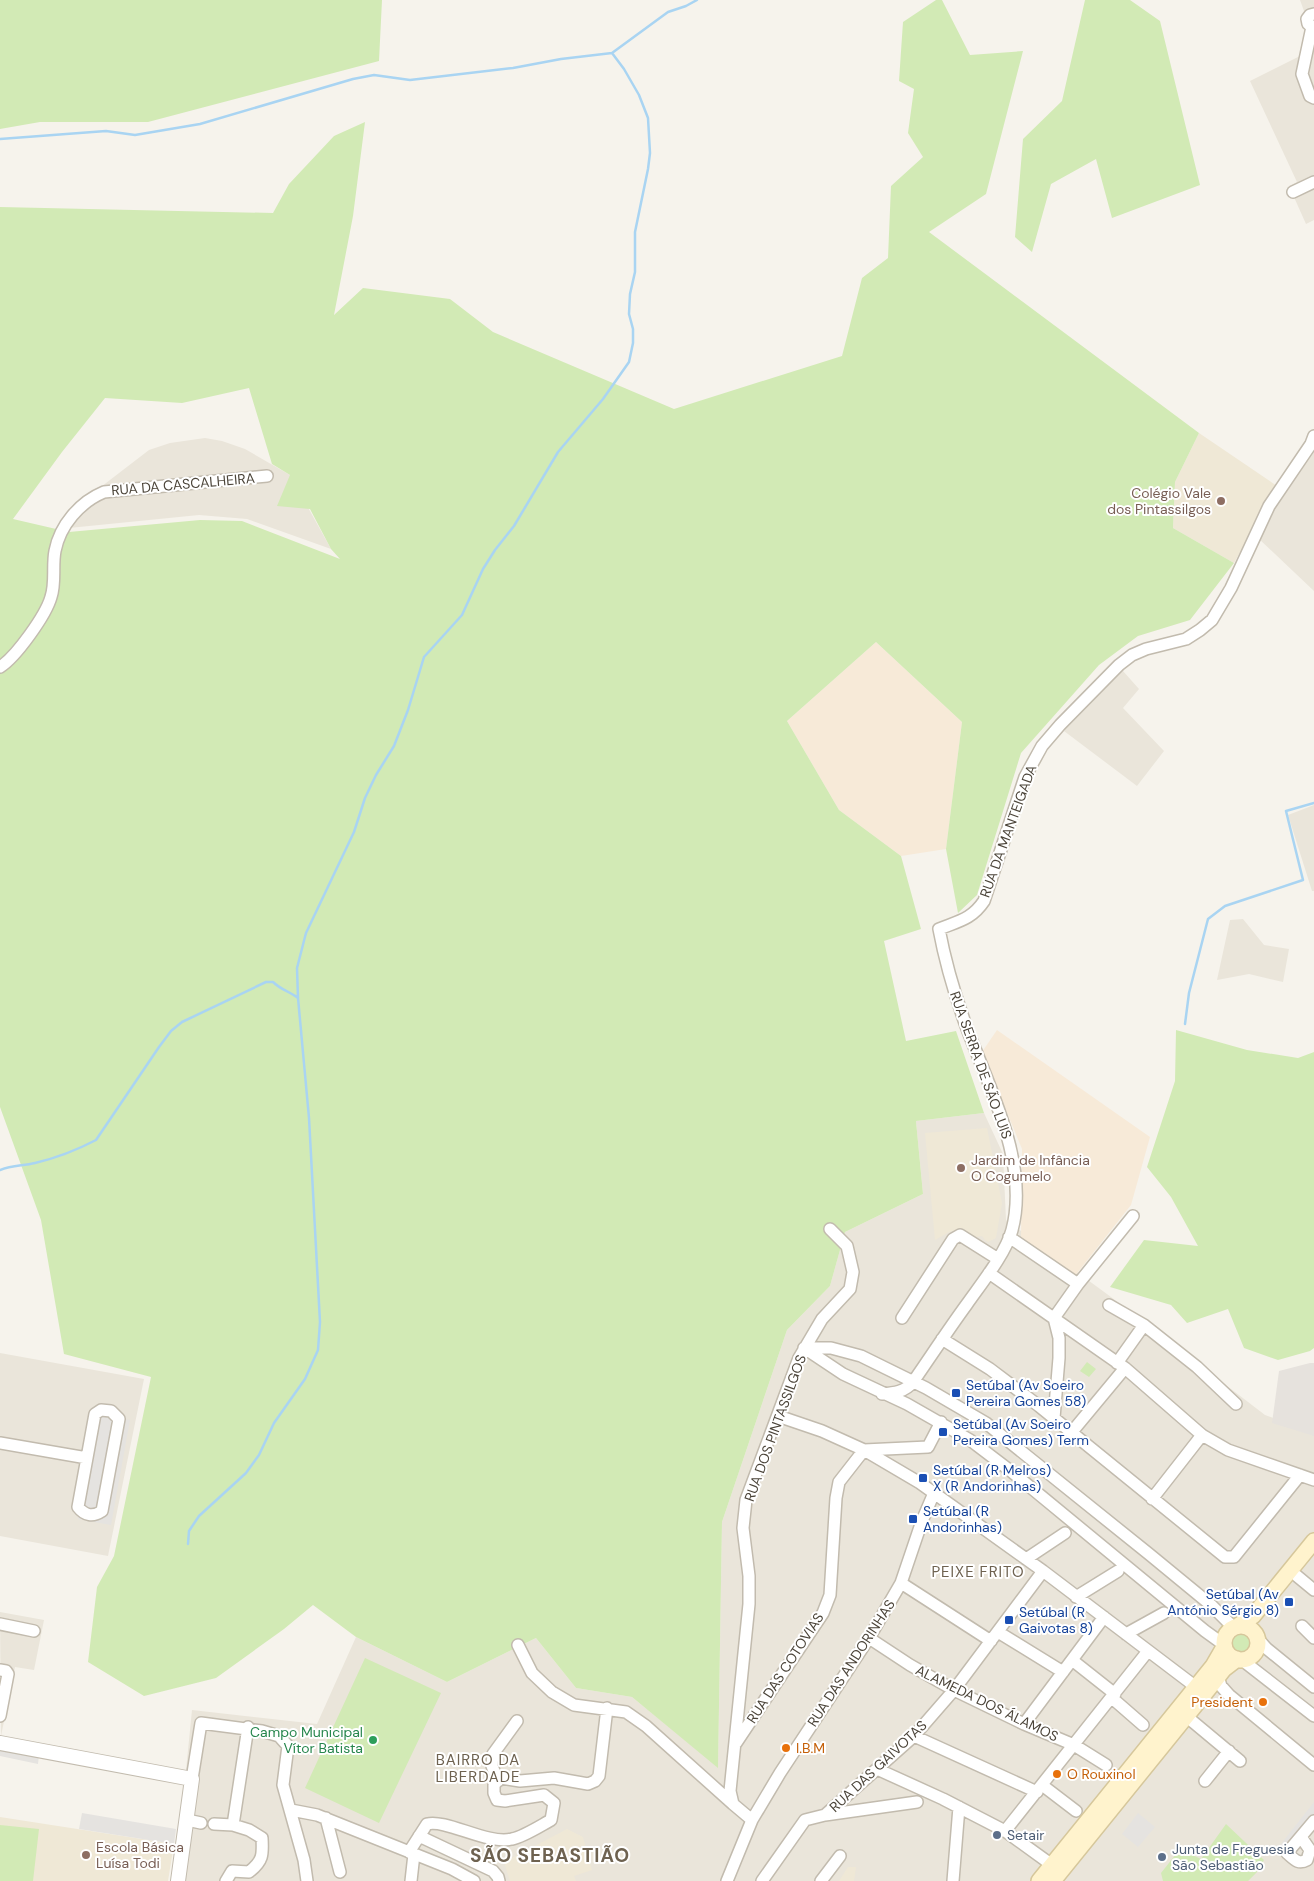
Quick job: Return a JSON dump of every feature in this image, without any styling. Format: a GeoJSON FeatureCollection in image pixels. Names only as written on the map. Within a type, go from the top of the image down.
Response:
{"type":"FeatureCollection","features":[{"type":"Feature","properties":{"kind":"main road"},"geometry":{"type":"LineString","coordinates":[[1039,1881],[1216,1662],[1224,1646],[1226,1634],[1253,1616],[1314,1541]]}},
{"type":"Feature","properties":{"kind":"main road"},"geometry":{"type":"LineString","coordinates":[[1053,1881],[1218,1677],[1239,1660],[1253,1655],[1258,1645],[1259,1623],[1314,1556]]}},
{"type":"Feature","properties":{"kind":"main road"},"geometry":{"type":"LineString","coordinates":[[1236,1626],[1246,1626],[1257,1637]]}},
{"type":"Feature","properties":{"kind":"main road"},"geometry":{"type":"LineString","coordinates":[[1224,1646],[1227,1653],[1239,1660]]}},
{"type":"Feature","properties":{"kind":"street"},"geometry":{"type":"LineString","coordinates":[[1313,99],[1302,74],[1313,27],[1308,24],[1307,19],[1310,15],[1314,14]]}},
{"type":"Feature","properties":{"kind":"street"},"geometry":{"type":"LineString","coordinates":[[1293,192],[1314,182]]}},
{"type":"Feature","properties":{"kind":"street","name":"RUA DA MANTEIGADA"},"geometry":{"type":"LineString","coordinates":[[939,929],[969,918],[984,901],[1025,778],[1042,746],[1060,725],[1119,665],[1132,655],[1146,649],[1186,639],[1212,620],[1232,588],[1269,506],[1311,444],[1314,436]]}},
{"type":"Feature","properties":{"kind":"street","name":"RUA DA CASCALHEIRA"},"geometry":{"type":"LineString","coordinates":[[0,667],[8,662],[17,651],[51,598],[54,582],[55,551],[64,526],[76,510],[94,496],[104,492],[267,476]]}},
{"type":"Feature","properties":{"kind":"street","name":"RUA SERRA DE SÃO LUIS"},"geometry":{"type":"LineString","coordinates":[[913,1382],[998,1259],[1012,1231],[1016,1202],[1016,1171],[1010,1144],[954,991],[939,929]]}},
{"type":"Feature","properties":{"kind":"street"},"geometry":{"type":"LineString","coordinates":[[1054,1418],[1059,1338],[1054,1318],[1078,1284],[1133,1216]]}},
{"type":"Feature","properties":{"kind":"street","name":"RUA DOS PINTASSILGOS"},"geometry":{"type":"LineString","coordinates":[[733,1804],[730,1791],[749,1604],[749,1576],[743,1528],[746,1500],[799,1358],[822,1319],[850,1290],[853,1272],[848,1246],[830,1229]]}},
{"type":"Feature","properties":{"kind":"street"},"geometry":{"type":"LineString","coordinates":[[902,1318],[953,1239],[960,1235],[998,1259]]}},
{"type":"Feature","properties":{"kind":"street"},"geometry":{"type":"LineString","coordinates":[[1009,1237],[1078,1284]]}},
{"type":"Feature","properties":{"kind":"street"},"geometry":{"type":"LineString","coordinates":[[989,1273],[1121,1366],[1202,1435],[1228,1450],[1314,1480]]}},
{"type":"Feature","properties":{"kind":"street"},"geometry":{"type":"LineString","coordinates":[[1109,1305],[1144,1325],[1197,1367],[1236,1404]]}},
{"type":"Feature","properties":{"kind":"street"},"geometry":{"type":"LineString","coordinates":[[1071,1432],[1121,1366],[1144,1325]]}},
{"type":"Feature","properties":{"kind":"street"},"geometry":{"type":"LineString","coordinates":[[942,1339],[990,1369],[1054,1418],[1225,1558],[1234,1557],[1300,1475]]}},
{"type":"Feature","properties":{"kind":"street"},"geometry":{"type":"LineString","coordinates":[[804,1348],[831,1348],[861,1356],[959,1406],[986,1423],[1047,1470],[1236,1626]]}},
{"type":"Feature","properties":{"kind":"street"},"geometry":{"type":"LineString","coordinates":[[804,1348],[850,1378],[941,1422],[970,1440],[1012,1472],[1224,1646]]}},
{"type":"Feature","properties":{"kind":"street"},"geometry":{"type":"LineString","coordinates":[[850,1378],[842,1366],[843,1361],[847,1357],[861,1356]]}},
{"type":"Feature","properties":{"kind":"street"},"geometry":{"type":"LineString","coordinates":[[882,1394],[903,1390],[913,1382]]}},
{"type":"Feature","properties":{"kind":"street"},"geometry":{"type":"LineString","coordinates":[[104,1410],[115,1413],[119,1419],[102,1511],[89,1515],[84,1514],[78,1506],[87,1458],[95,1414],[104,1410]]}},
{"type":"Feature","properties":{"kind":"street"},"geometry":{"type":"LineString","coordinates":[[778,1416],[822,1431],[864,1450],[920,1483],[1043,1571],[1196,1687]]}},
{"type":"Feature","properties":{"kind":"street"},"geometry":{"type":"LineString","coordinates":[[864,1450],[928,1447],[941,1422]]}},
{"type":"Feature","properties":{"kind":"street"},"geometry":{"type":"LineString","coordinates":[[1152,1499],[1202,1435]]}},
{"type":"Feature","properties":{"kind":"street"},"geometry":{"type":"LineString","coordinates":[[0,1443],[87,1458]]}},
{"type":"Feature","properties":{"kind":"street","name":"RUA DAS COTOVIAS"},"geometry":{"type":"LineString","coordinates":[[735,1745],[823,1613],[830,1595],[835,1508],[840,1482],[864,1450]]}},
{"type":"Feature","properties":{"kind":"street","name":"RUA DAS ANDORINHAS"},"geometry":{"type":"LineString","coordinates":[[727,1881],[752,1820],[780,1772],[869,1638],[902,1583],[922,1521],[934,1493]]}},
{"type":"Feature","properties":{"kind":"street"},"geometry":{"type":"LineString","coordinates":[[1026,1559],[1066,1532]]}},
{"type":"Feature","properties":{"kind":"street","name":"RUA DAS GAIVOTAS"},"geometry":{"type":"LineString","coordinates":[[762,1881],[805,1820],[825,1815],[914,1736],[954,1690],[1043,1571]]}},
{"type":"Feature","properties":{"kind":"street"},"geometry":{"type":"LineString","coordinates":[[1076,1597],[1118,1571]]}},
{"type":"Feature","properties":{"kind":"street"},"geometry":{"type":"LineString","coordinates":[[1297,1576],[1314,1590]]}},
{"type":"Feature","properties":{"kind":"street"},"geometry":{"type":"LineString","coordinates":[[902,1583],[994,1636],[1063,1672]]}},
{"type":"Feature","properties":{"kind":"street"},"geometry":{"type":"LineString","coordinates":[[1126,1634],[1164,1613]]}},
{"type":"Feature","properties":{"kind":"street"},"geometry":{"type":"LineString","coordinates":[[1024,1724],[1104,1618]]}},
{"type":"Feature","properties":{"kind":"street"},"geometry":{"type":"LineString","coordinates":[[0,1624],[34,1631]]}},
{"type":"Feature","properties":{"kind":"street"},"geometry":{"type":"LineString","coordinates":[[1302,1626],[1314,1638]]}},
{"type":"Feature","properties":{"kind":"street"},"geometry":{"type":"LineString","coordinates":[[1257,1637],[1266,1648],[1314,1687]]}},
{"type":"Feature","properties":{"kind":"street","name":"ALAMEDA DOS ÁLAMOS"},"geometry":{"type":"LineString","coordinates":[[869,1638],[910,1665],[954,1690],[1024,1724],[1074,1744],[1106,1765]]}},
{"type":"Feature","properties":{"kind":"street"},"geometry":{"type":"LineString","coordinates":[[518,1645],[532,1673],[552,1692],[574,1705],[608,1708],[626,1712],[646,1726],[752,1820]]}},
{"type":"Feature","properties":{"kind":"street"},"geometry":{"type":"LineString","coordinates":[[1006,1831],[1148,1651]]}},
{"type":"Feature","properties":{"kind":"street"},"geometry":{"type":"LineString","coordinates":[[1072,1660],[1143,1725]]}},
{"type":"Feature","properties":{"kind":"street"},"geometry":{"type":"LineString","coordinates":[[1239,1660],[1314,1716]]}},
{"type":"Feature","properties":{"kind":"street"},"geometry":{"type":"LineString","coordinates":[[0,1670],[6,1671],[8,1674],[2,1693],[0,1716]]}},
{"type":"Feature","properties":{"kind":"street"},"geometry":{"type":"LineString","coordinates":[[1218,1677],[1220,1686],[1229,1695],[1314,1764]]}},
{"type":"Feature","properties":{"kind":"street"},"geometry":{"type":"LineString","coordinates":[[740,1698],[742,1705],[747,1709],[754,1710],[762,1705]]}},
{"type":"Feature","properties":{"kind":"street"},"geometry":{"type":"LineString","coordinates":[[411,1881],[411,1853],[427,1824],[434,1823],[465,1832],[494,1838],[511,1839],[551,1820],[554,1802],[544,1796],[505,1802],[497,1800],[494,1793],[494,1785],[500,1778],[520,1781],[554,1778],[581,1784],[595,1781],[599,1776],[608,1708]]}},
{"type":"Feature","properties":{"kind":"street"},"geometry":{"type":"LineString","coordinates":[[1186,1716],[1240,1760]]}},
{"type":"Feature","properties":{"kind":"street"},"geometry":{"type":"LineString","coordinates":[[498,1781],[492,1766],[493,1754],[517,1721]]}},
{"type":"Feature","properties":{"kind":"street"},"geometry":{"type":"LineString","coordinates":[[178,1881],[201,1723],[248,1728],[279,1736],[288,1746],[283,1786],[292,1810],[307,1881]]}},
{"type":"Feature","properties":{"kind":"street"},"geometry":{"type":"LineString","coordinates":[[233,1826],[248,1728]]}},
{"type":"Feature","properties":{"kind":"street"},"geometry":{"type":"LineString","coordinates":[[914,1736],[1040,1788],[1076,1811]]}},
{"type":"Feature","properties":{"kind":"street"},"geometry":{"type":"LineString","coordinates":[[0,1743],[192,1779]]}},
{"type":"Feature","properties":{"kind":"street"},"geometry":{"type":"LineString","coordinates":[[1205,1781],[1229,1751]]}},
{"type":"Feature","properties":{"kind":"street"},"geometry":{"type":"LineString","coordinates":[[877,1769],[1006,1831],[1052,1865]]}},
{"type":"Feature","properties":{"kind":"street"},"geometry":{"type":"LineString","coordinates":[[825,1815],[917,1802]]}},
{"type":"Feature","properties":{"kind":"street"},"geometry":{"type":"LineString","coordinates":[[953,1881],[959,1807]]}},
{"type":"Feature","properties":{"kind":"street"},"geometry":{"type":"LineString","coordinates":[[292,1810],[326,1818],[471,1880]]}},
{"type":"Feature","properties":{"kind":"street"},"geometry":{"type":"LineString","coordinates":[[326,1818],[340,1872]]}},
{"type":"Feature","properties":{"kind":"street"},"geometry":{"type":"LineString","coordinates":[[187,1820],[201,1823]]}},
{"type":"Feature","properties":{"kind":"street"},"geometry":{"type":"LineString","coordinates":[[1301,1837],[1314,1821]]}},
{"type":"Feature","properties":{"kind":"street"},"geometry":{"type":"LineString","coordinates":[[214,1824],[249,1830],[262,1838],[263,1852],[258,1864],[249,1877],[232,1871],[226,1881]]}},
{"type":"Feature","properties":{"kind":"street"},"geometry":{"type":"LineString","coordinates":[[419,1836],[493,1871],[499,1881]]}},
{"type":"Feature","properties":{"kind":"street"},"geometry":{"type":"LineString","coordinates":[[821,1881],[840,1856]]}},
{"type":"Feature","properties":{"kind":"shaded area"},"geometry":{"type":"Polygon","coordinates":[[[1300,0],[1314,0],[1314,220],[1306,224],[1289,186],[1297,182],[1250,81],[1300,56],[1306,29],[1302,20],[1304,11],[1300,0]]]}},
{"type":"Feature","properties":{"kind":"shaded area","name":"Colégio Vale dos Pintassilgos"},"geometry":{"type":"Polygon","coordinates":[[[1199,433],[1277,486],[1234,563],[1173,528],[1175,482],[1199,433]]]}},
{"type":"Feature","properties":{"kind":"shaded area"},"geometry":{"type":"Polygon","coordinates":[[[205,438],[222,441],[245,449],[290,475],[331,549],[247,519],[199,515],[59,529],[80,503],[149,450],[170,443],[205,438]]]}},
{"type":"Feature","properties":{"kind":"shaded area"},"geometry":{"type":"Polygon","coordinates":[[[1314,445],[1314,591],[1258,538],[1273,507],[1314,445]]]}},
{"type":"Feature","properties":{"kind":"shaded area"},"geometry":{"type":"Polygon","coordinates":[[[876,642],[962,722],[946,849],[901,856],[839,810],[787,721],[876,642]]]}},
{"type":"Feature","properties":{"kind":"shaded area"},"geometry":{"type":"Polygon","coordinates":[[[1123,671],[1139,689],[1123,708],[1164,751],[1137,786],[1064,731],[1123,671]]]}},
{"type":"Feature","properties":{"kind":"shaded area"},"geometry":{"type":"Polygon","coordinates":[[[1314,805],[1314,891],[1312,891],[1288,815],[1314,805]]]}},
{"type":"Feature","properties":{"kind":"shaded area"},"geometry":{"type":"Polygon","coordinates":[[[1243,919],[1264,945],[1289,949],[1283,982],[1249,974],[1217,980],[1230,920],[1243,919]]]}},
{"type":"Feature","properties":{"kind":"shaded area"},"geometry":{"type":"Polygon","coordinates":[[[997,1030],[1150,1137],[1131,1205],[1074,1277],[1021,1238],[1022,1149],[982,1052],[997,1030]]]}},
{"type":"Feature","properties":{"kind":"shaded area"},"geometry":{"type":"Polygon","coordinates":[[[984,1113],[1003,1154],[1006,1220],[1111,1297],[1265,1415],[1314,1433],[1314,1881],[175,1881],[192,1710],[317,1724],[356,1637],[447,1682],[536,1638],[576,1688],[632,1697],[718,1767],[722,1522],[787,1330],[830,1286],[845,1232],[923,1194],[916,1121],[984,1113]]]}},
{"type":"Feature","properties":{"kind":"shaded area","name":"Jardim de Infância O Cogumelo"},"geometry":{"type":"Polygon","coordinates":[[[987,1128],[1002,1203],[996,1238],[988,1242],[982,1236],[976,1237],[960,1230],[949,1232],[935,1240],[925,1133],[987,1128]]]}},
{"type":"Feature","properties":{"kind":"shaded area"},"geometry":{"type":"Polygon","coordinates":[[[0,1353],[144,1379],[108,1556],[0,1536],[0,1353]]]}},
{"type":"Feature","properties":{"kind":"shaded area"},"geometry":{"type":"Polygon","coordinates":[[[1314,1363],[1314,1436],[1272,1423],[1279,1371],[1314,1363]]]}},
{"type":"Feature","properties":{"kind":"shaded area"},"geometry":{"type":"Polygon","coordinates":[[[96,1414],[130,1420],[111,1525],[78,1519],[96,1414]]]}},
{"type":"Feature","properties":{"kind":"shaded area"},"geometry":{"type":"Polygon","coordinates":[[[0,1612],[44,1620],[34,1670],[15,1667],[1,1736],[0,1612]]]}},
{"type":"Feature","properties":{"kind":"shaded area"},"geometry":{"type":"Polygon","coordinates":[[[0,1748],[39,1755],[38,1764],[0,1756],[0,1748]]]}},
{"type":"Feature","properties":{"kind":"shaded area"},"geometry":{"type":"Polygon","coordinates":[[[1314,1802],[1314,1815],[1284,1854],[1277,1849],[1314,1802]]]}},
{"type":"Feature","properties":{"kind":"shaded area"},"geometry":{"type":"Polygon","coordinates":[[[82,1813],[176,1829],[174,1844],[79,1829],[82,1813]]]}},
{"type":"Feature","properties":{"kind":"shaded area"},"geometry":{"type":"Polygon","coordinates":[[[1138,1813],[1155,1827],[1138,1847],[1122,1834],[1138,1813]]]}},
{"type":"Feature","properties":{"kind":"shaded area","name":"Escola Básica Luísa Todi"},"geometry":{"type":"Polygon","coordinates":[[[0,1817],[174,1844],[168,1881],[0,1881],[0,1817]]]}},
{"type":"Feature","properties":{"kind":"shaded area"},"geometry":{"type":"Polygon","coordinates":[[[567,1829],[583,1837],[592,1870],[574,1876],[576,1881],[510,1881],[504,1862],[567,1829]]]}},
{"type":"Feature","properties":{"kind":"shaded area"},"geometry":{"type":"Polygon","coordinates":[[[848,1867],[856,1867],[854,1881],[839,1881],[848,1867]]]}},
{"type":"Feature","properties":{"kind":"green space"},"geometry":{"type":"Polygon","coordinates":[[[0,0],[382,0],[379,61],[148,122],[40,122],[0,129],[0,0]]]}},
{"type":"Feature","properties":{"kind":"green space"},"geometry":{"type":"Polygon","coordinates":[[[936,0],[942,0],[970,55],[1023,51],[986,194],[929,232],[1199,433],[1175,482],[1173,528],[1234,563],[1190,620],[1138,636],[1099,665],[1021,753],[977,895],[958,913],[946,849],[962,722],[876,642],[787,721],[839,810],[901,856],[921,929],[884,941],[906,1041],[956,1031],[984,1113],[916,1121],[923,1194],[845,1232],[830,1286],[787,1330],[722,1522],[718,1768],[632,1697],[576,1688],[536,1638],[447,1682],[356,1637],[313,1605],[284,1629],[216,1678],[144,1696],[88,1662],[97,1587],[114,1556],[151,1377],[64,1354],[41,1220],[0,1107],[0,207],[273,213],[289,184],[334,136],[365,122],[353,216],[334,315],[363,288],[450,299],[493,332],[674,409],[842,356],[862,278],[888,258],[891,186],[923,157],[908,133],[914,89],[899,81],[903,22],[936,0]],[[249,388],[182,403],[105,398],[62,452],[13,519],[69,532],[200,520],[242,521],[340,559],[331,549],[310,509],[277,506],[290,475],[272,464],[249,388]]]}},
{"type":"Feature","properties":{"kind":"green space"},"geometry":{"type":"Polygon","coordinates":[[[1085,0],[1130,0],[1160,21],[1200,185],[1112,218],[1096,159],[1051,184],[1032,252],[1015,237],[1023,139],[1062,101],[1085,0]]]}},
{"type":"Feature","properties":{"kind":"green space"},"geometry":{"type":"Polygon","coordinates":[[[1176,1030],[1247,1050],[1298,1058],[1314,1052],[1314,1348],[1310,1351],[1278,1360],[1244,1348],[1228,1309],[1187,1323],[1171,1305],[1110,1287],[1144,1240],[1198,1246],[1171,1197],[1147,1167],[1175,1081],[1176,1030]]]}},
{"type":"Feature","properties":{"kind":"green space"},"geometry":{"type":"Polygon","coordinates":[[[1087,1362],[1096,1369],[1089,1377],[1080,1371],[1087,1362]]]}},
{"type":"Feature","properties":{"kind":"green space"},"geometry":{"type":"Polygon","coordinates":[[[1240,1630],[1248,1633],[1251,1641],[1248,1649],[1240,1652],[1232,1649],[1229,1641],[1232,1633],[1240,1630]]]}},
{"type":"Feature","properties":{"kind":"green space","name":"Campo Municipal Vítor Batista"},"geometry":{"type":"Polygon","coordinates":[[[365,1658],[441,1693],[379,1823],[305,1788],[365,1658]]]}},
{"type":"Feature","properties":{"kind":"green space"},"geometry":{"type":"Polygon","coordinates":[[[1226,1824],[1264,1860],[1257,1872],[1248,1881],[1163,1881],[1161,1873],[1180,1849],[1201,1859],[1226,1824]]]}},
{"type":"Feature","properties":{"kind":"green space"},"geometry":{"type":"Polygon","coordinates":[[[0,1825],[39,1829],[33,1881],[0,1881],[0,1825]]]}},
{"type":"Feature","properties":{"kind":"waterway"},"geometry":{"type":"LineString","coordinates":[[0,139],[106,131],[135,135],[200,124],[353,79],[374,75],[410,80],[513,68],[561,59],[612,53],[668,12],[697,0]]}},
{"type":"Feature","properties":{"kind":"waterway"},"geometry":{"type":"LineString","coordinates":[[188,1544],[189,1531],[199,1516],[246,1473],[259,1455],[274,1423],[305,1379],[318,1350],[320,1322],[309,1118],[297,968],[306,933],[354,832],[365,798],[376,775],[394,746],[408,710],[424,657],[462,615],[483,569],[514,526],[558,452],[603,399],[629,362],[633,343],[633,329],[629,314],[630,294],[635,272],[635,232],[650,153],[648,118],[639,95],[612,53]]}},
{"type":"Feature","properties":{"kind":"waterway"},"geometry":{"type":"LineString","coordinates":[[1185,1024],[1189,993],[1208,919],[1225,906],[1303,880],[1286,811],[1314,803]]}},
{"type":"Feature","properties":{"kind":"waterway"},"geometry":{"type":"LineString","coordinates":[[0,1170],[51,1159],[96,1140],[159,1047],[171,1031],[182,1022],[266,982],[273,982],[298,998]]}},
{"type":"Feature","properties":{"kind":"place","name":"Colégio Vale dos Pintassilgos"},"geometry":{"type":"Point","coordinates":[1221,501]}},
{"type":"Feature","properties":{"kind":"place","name":"Jardim de Infância O Cogumelo"},"geometry":{"type":"Point","coordinates":[961,1168]}},
{"type":"Feature","properties":{"kind":"place","name":"Setúbal (Av Soeiro Pereira Gomes 58)"},"geometry":{"type":"Point","coordinates":[956,1393]}},
{"type":"Feature","properties":{"kind":"place","name":"Setúbal (Av Soeiro Pereira Gomes) Term"},"geometry":{"type":"Point","coordinates":[943,1432]}},
{"type":"Feature","properties":{"kind":"place","name":"Setúbal (R Melros) X (R Andorinhas)"},"geometry":{"type":"Point","coordinates":[923,1478]}},
{"type":"Feature","properties":{"kind":"place","name":"Setúbal (R Andorinhas)"},"geometry":{"type":"Point","coordinates":[913,1519]}},
{"type":"Feature","properties":{"kind":"place","name":"Setúbal (Av António Sérgio 8)"},"geometry":{"type":"Point","coordinates":[1289,1602]}},
{"type":"Feature","properties":{"kind":"place","name":"Setúbal (R Gaivotas 8)"},"geometry":{"type":"Point","coordinates":[1009,1620]}},
{"type":"Feature","properties":{"kind":"place","name":"President"},"geometry":{"type":"Point","coordinates":[1263,1702]}},
{"type":"Feature","properties":{"kind":"place","name":"Campo Municipal Vítor Batista"},"geometry":{"type":"Point","coordinates":[373,1740]}},
{"type":"Feature","properties":{"kind":"place","name":"I.B.M"},"geometry":{"type":"Point","coordinates":[786,1748]}},
{"type":"Feature","properties":{"kind":"place","name":"O Rouxinol"},"geometry":{"type":"Point","coordinates":[1057,1774]}},
{"type":"Feature","properties":{"kind":"place","name":"Setair"},"geometry":{"type":"Point","coordinates":[997,1835]}},
{"type":"Feature","properties":{"kind":"place","name":"Escola Básica Luísa Todi"},"geometry":{"type":"Point","coordinates":[86,1855]}},
{"type":"Feature","properties":{"kind":"place","name":"Junta de Freguesia São Sebastião"},"geometry":{"type":"Point","coordinates":[1162,1857]}},
{"type":"Feature","properties":{"kind":"district","name":"PEIXE FRITO"},"geometry":{"type":"Point","coordinates":[978,1572]}},
{"type":"Feature","properties":{"kind":"district","name":"BAIRRO DA LIBERDADE"},"geometry":{"type":"Point","coordinates":[478,1768]}},
{"type":"Feature","properties":{"kind":"district","name":"SÃO SEBASTIÃO"},"geometry":{"type":"Point","coordinates":[550,1855]}}]}
